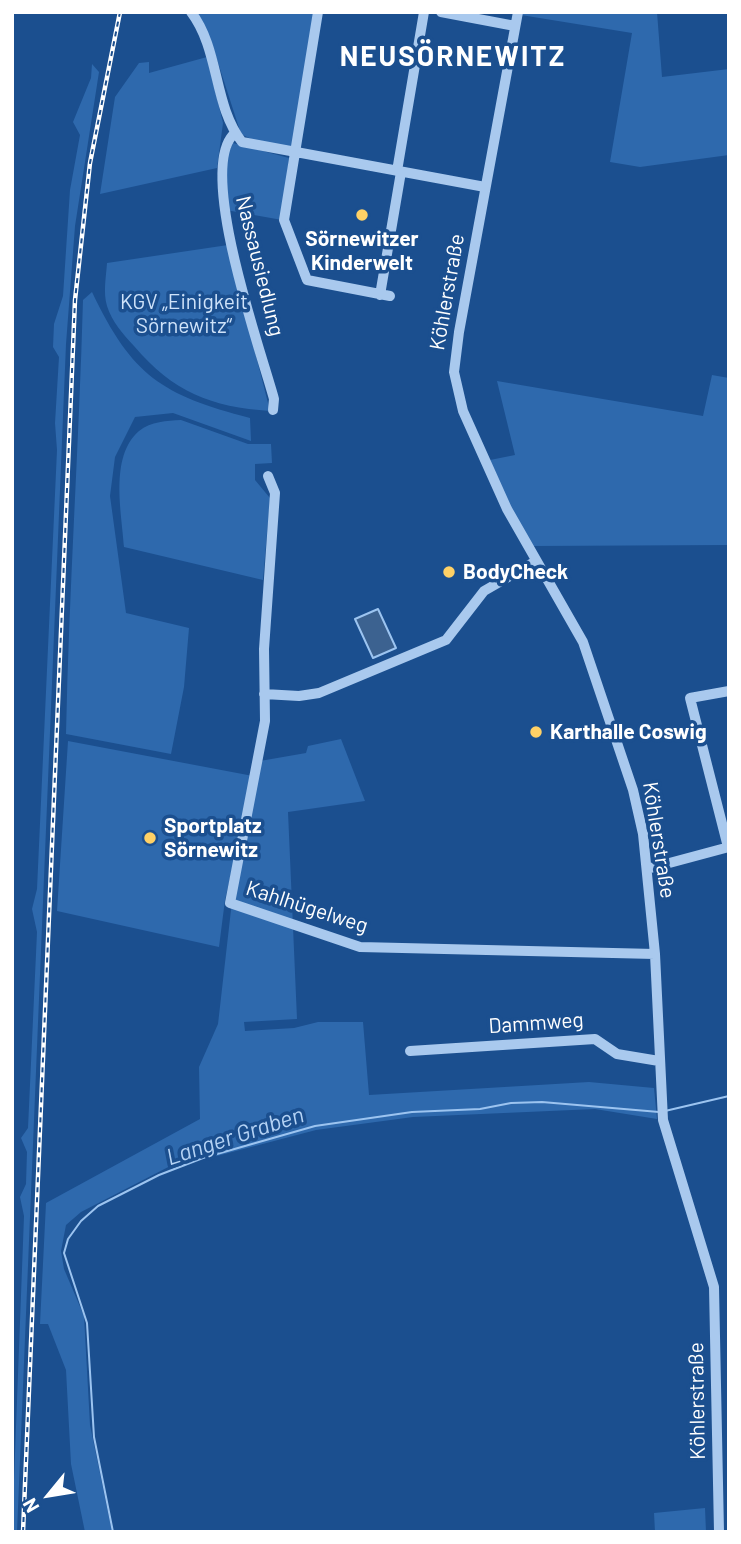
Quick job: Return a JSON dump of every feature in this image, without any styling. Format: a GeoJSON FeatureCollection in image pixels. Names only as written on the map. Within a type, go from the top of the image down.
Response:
{"type":"FeatureCollection","features":[{"type":"Feature","properties":{"kind":"street"},"geometry":{"type":"LineString","coordinates":[[191,12],[204,33],[235,133],[242,142],[485,187]]}},
{"type":"Feature","properties":{"kind":"street"},"geometry":{"type":"LineString","coordinates":[[318,12],[284,220],[307,280],[385,295],[399,172],[424,12]]}},
{"type":"Feature","properties":{"kind":"street"},"geometry":{"type":"LineString","coordinates":[[441,12],[515,26]]}},
{"type":"Feature","properties":{"kind":"street","name":"Köhlerstraße"},"geometry":{"type":"LineString","coordinates":[[517,12],[458,332],[454,380],[463,411],[500,495],[583,642],[633,790],[647,869],[655,954],[663,1120],[714,1287],[719,1532]]}},
{"type":"Feature","properties":{"kind":"street","name":"Nassausiedlung"},"geometry":{"type":"LineString","coordinates":[[235,133],[227,139],[223,151],[224,215],[274,399],[273,410]]}},
{"type":"Feature","properties":{"kind":"street"},"geometry":{"type":"LineString","coordinates":[[268,476],[275,493],[266,611],[264,694],[299,696],[319,693],[437,645],[457,630],[484,591],[536,561]]}},
{"type":"Feature","properties":{"kind":"street"},"geometry":{"type":"LineString","coordinates":[[647,869],[728,847],[690,698],[729,691]]}},
{"type":"Feature","properties":{"kind":"street","name":"Kahlhügelweg"},"geometry":{"type":"LineString","coordinates":[[264,694],[263,737],[230,903],[360,947],[655,954]]}},
{"type":"Feature","properties":{"kind":"street","name":"Dammweg"},"geometry":{"type":"LineString","coordinates":[[410,1051],[595,1039],[617,1054],[659,1061]]}},
{"type":"Feature","properties":{"kind":"green space"},"geometry":{"type":"Polygon","coordinates":[[[195,12],[316,12],[292,147],[253,140],[241,134],[211,41],[195,12]]]}},
{"type":"Feature","properties":{"kind":"green space"},"geometry":{"type":"Polygon","coordinates":[[[522,12],[657,12],[662,77],[729,69],[729,155],[640,167],[610,162],[632,33],[521,15],[522,12]]]}},
{"type":"Feature","properties":{"kind":"green space"},"geometry":{"type":"Polygon","coordinates":[[[207,57],[223,123],[217,168],[100,194],[115,97],[139,63],[149,62],[149,73],[207,57]]]}},
{"type":"Feature","properties":{"kind":"green space"},"geometry":{"type":"Polygon","coordinates":[[[92,64],[99,72],[75,226],[66,344],[17,1532],[12,1532],[24,1216],[20,1197],[26,1184],[27,1152],[21,1138],[28,1128],[37,932],[32,909],[37,889],[57,450],[55,423],[59,357],[53,347],[54,324],[63,296],[70,190],[80,135],[73,122],[91,78],[92,64]]]}},
{"type":"Feature","properties":{"kind":"green space"},"geometry":{"type":"Polygon","coordinates":[[[233,143],[289,158],[282,220],[226,210],[224,163],[233,143]]]}},
{"type":"Feature","properties":{"kind":"green space","name":"KGV „Einigkeit Sörnewitz“"},"geometry":{"type":"Polygon","coordinates":[[[228,245],[270,411],[229,406],[179,386],[163,375],[130,341],[115,323],[107,306],[107,263],[228,245]]]}},
{"type":"Feature","properties":{"kind":"green space"},"geometry":{"type":"Polygon","coordinates":[[[92,292],[121,344],[153,378],[194,400],[250,418],[251,441],[173,413],[135,417],[115,457],[110,496],[126,613],[189,628],[184,687],[171,754],[66,734],[83,300],[92,292]]]}},
{"type":"Feature","properties":{"kind":"green space"},"geometry":{"type":"Polygon","coordinates":[[[712,375],[729,378],[729,545],[532,546],[507,500],[490,460],[515,455],[497,381],[703,416],[712,375]]]}},
{"type":"Feature","properties":{"kind":"green space"},"geometry":{"type":"Polygon","coordinates":[[[181,420],[248,444],[271,444],[272,463],[255,464],[255,480],[270,498],[263,580],[124,547],[120,486],[124,455],[139,431],[159,422],[181,420]]]}},
{"type":"Feature","properties":{"kind":"green space"},"geometry":{"type":"Polygon","coordinates":[[[341,739],[365,801],[288,812],[297,1019],[244,1022],[245,1031],[294,1028],[318,1022],[363,1022],[369,1095],[589,1082],[654,1088],[657,1119],[595,1109],[413,1117],[316,1130],[213,1157],[209,1146],[81,1212],[66,1225],[61,1251],[64,1269],[84,1316],[90,1425],[112,1532],[85,1532],[71,1464],[66,1370],[48,1324],[40,1324],[46,1203],[200,1119],[199,1067],[218,1024],[231,910],[260,761],[306,753],[308,746],[341,739]]]}},
{"type":"Feature","properties":{"kind":"green space","name":"Sportplatz Sörnewitz"},"geometry":{"type":"Polygon","coordinates":[[[68,741],[253,776],[225,900],[219,947],[57,911],[68,741]]]}},
{"type":"Feature","properties":{"kind":"green space"},"geometry":{"type":"Polygon","coordinates":[[[705,1508],[706,1532],[655,1532],[654,1513],[705,1508]]]}},
{"type":"Feature","properties":{"kind":"shaded area"},"geometry":{"type":"Polygon","coordinates":[[[378,609],[396,648],[373,658],[355,619],[378,609]]]}},
{"type":"Feature","properties":{"kind":"waterway","name":"Langer Graben"},"geometry":{"type":"LineString","coordinates":[[665,1111],[729,1096]]}},
{"type":"Feature","properties":{"kind":"waterway","name":"Langer Graben"},"geometry":{"type":"LineString","coordinates":[[113,1532],[94,1437],[87,1323],[64,1253],[68,1239],[81,1221],[98,1206],[159,1175],[203,1158],[315,1126],[412,1112],[480,1109],[511,1103],[542,1102],[659,1112]]}},
{"type":"Feature","properties":{"kind":"railway"},"geometry":{"type":"LineString","coordinates":[[23,1532],[75,300],[90,163],[120,12]]}},
{"type":"Feature","properties":{"kind":"place","name":"Sörnewitzer Kinderwelt"},"geometry":{"type":"Point","coordinates":[362,215]}},
{"type":"Feature","properties":{"kind":"place","name":"BodyCheck"},"geometry":{"type":"Point","coordinates":[449,572]}},
{"type":"Feature","properties":{"kind":"place","name":"Karthalle Coswig"},"geometry":{"type":"Point","coordinates":[536,732]}},
{"type":"Feature","properties":{"kind":"place","name":"Sportplatz Sörnewitz"},"geometry":{"type":"Point","coordinates":[150,838]}},
{"type":"Feature","properties":{"kind":"district","name":"NEUSÖRNEWITZ"},"geometry":{"type":"Point","coordinates":[453,57]}}]}
